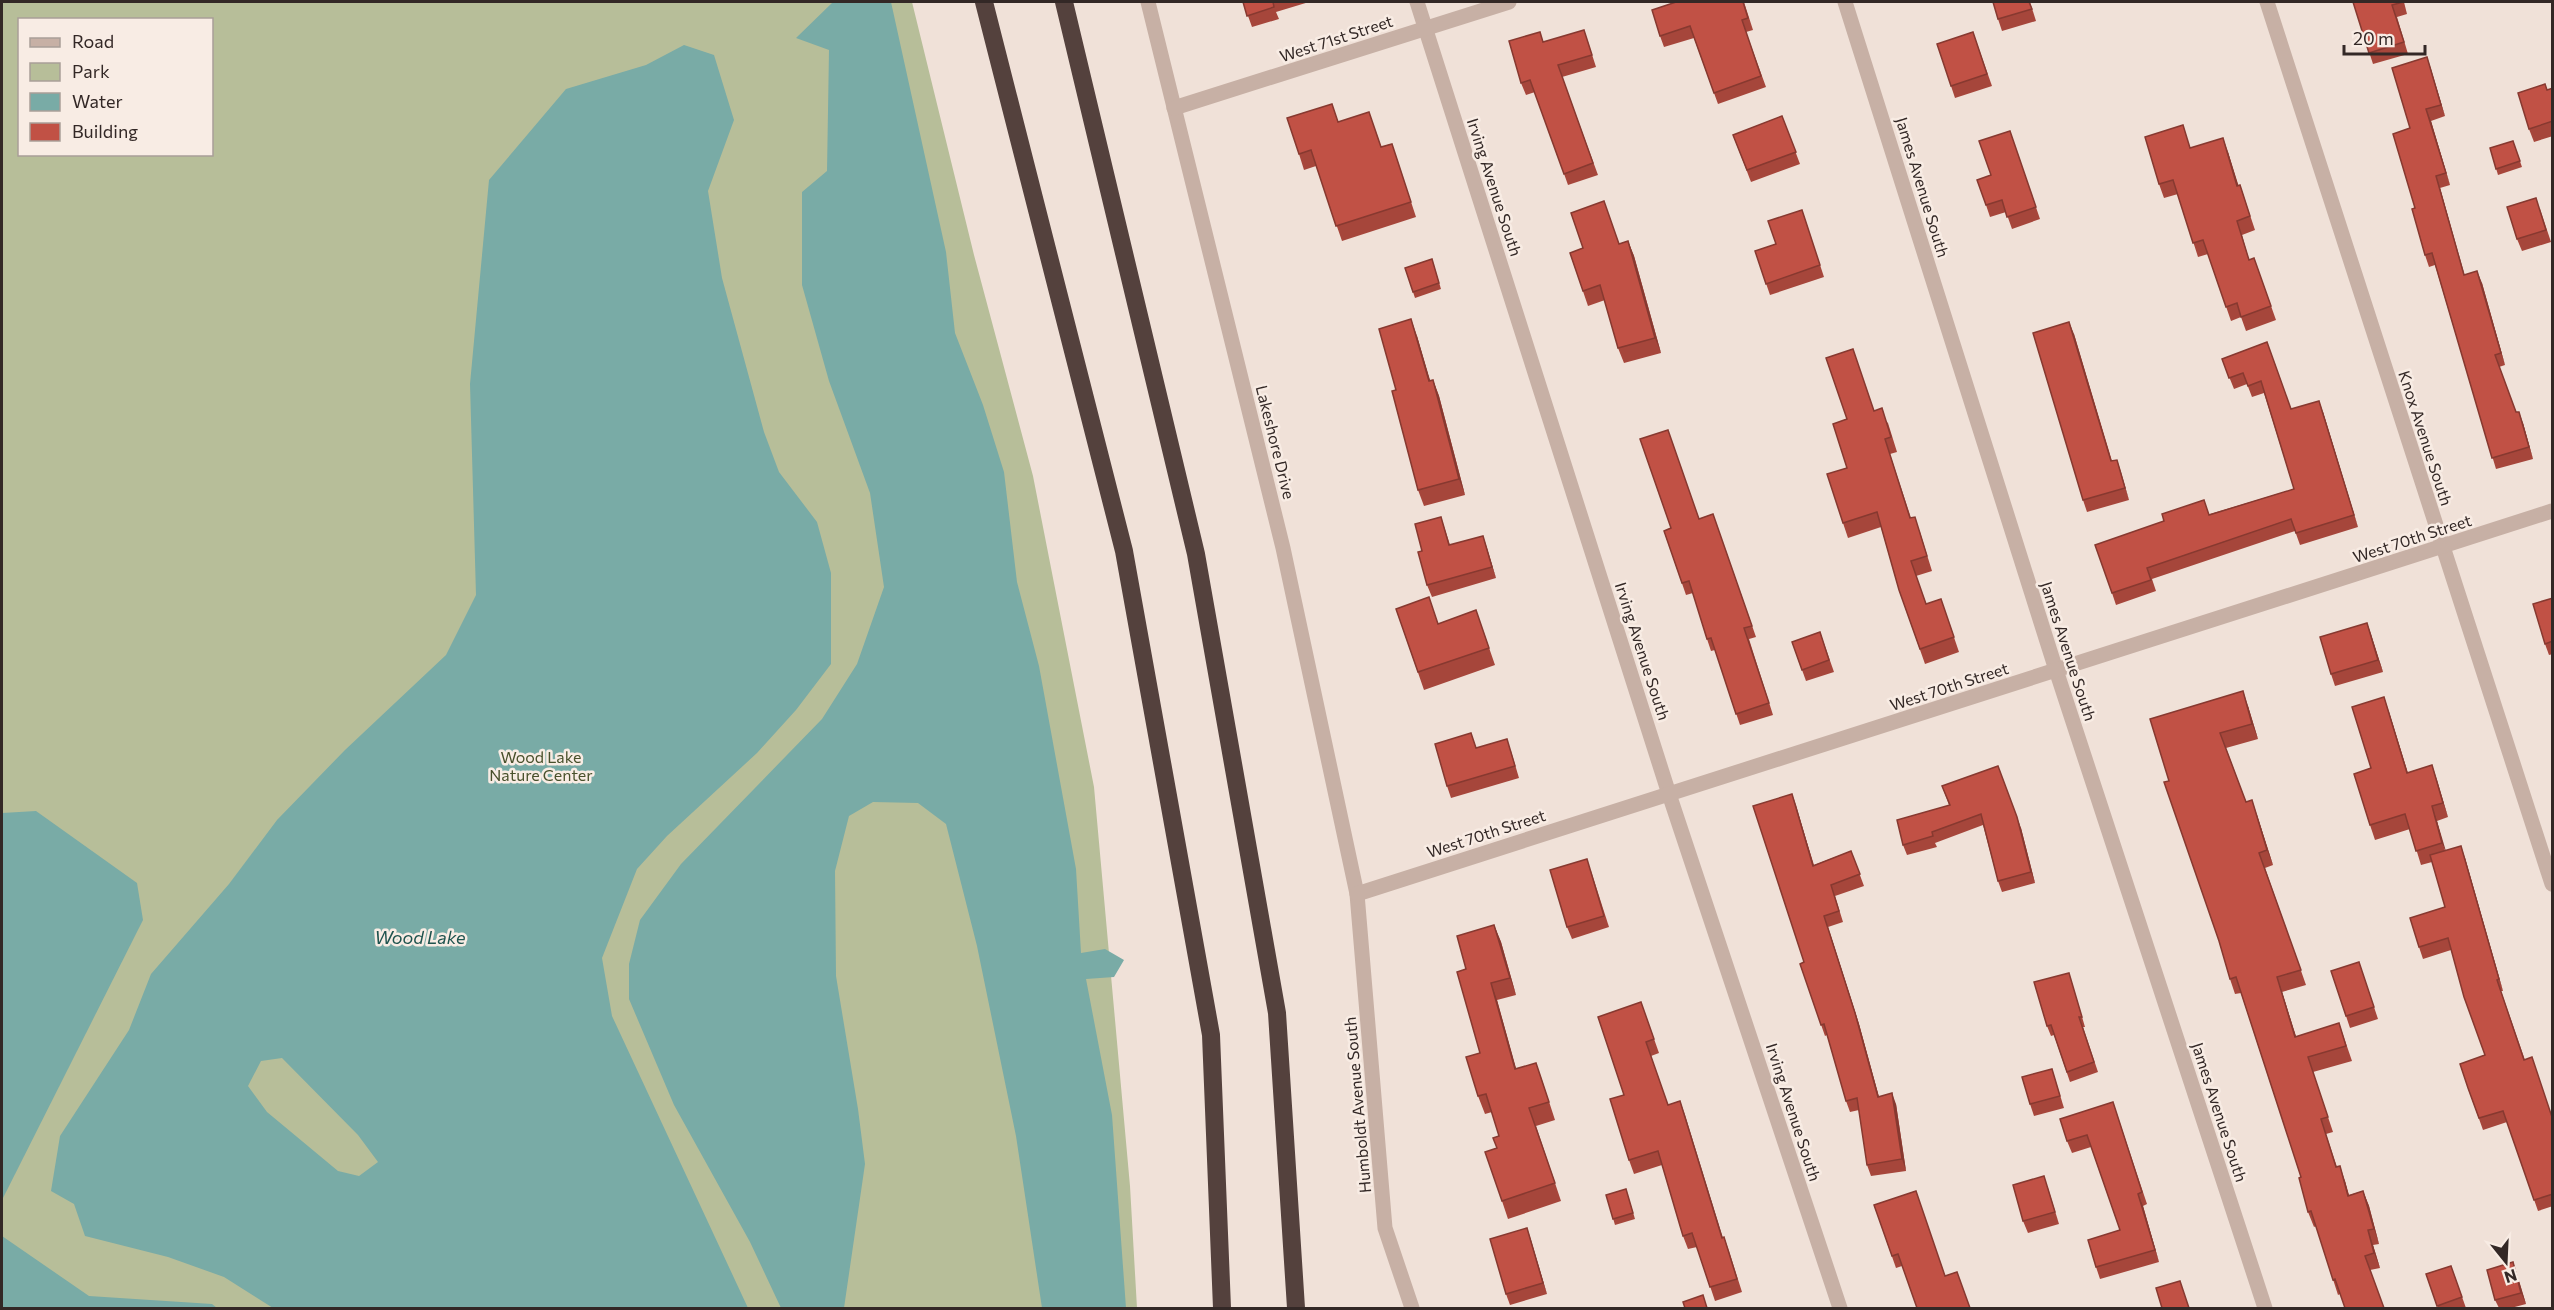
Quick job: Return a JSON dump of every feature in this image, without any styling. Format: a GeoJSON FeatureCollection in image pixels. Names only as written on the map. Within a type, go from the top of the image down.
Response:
{"type":"FeatureCollection","features":[{"type":"Feature","properties":{"kind":"highway"},"geometry":{"type":"LineString","coordinates":[[984,2],[1124,550],[1211,1035],[1222,1308]]}},
{"type":"Feature","properties":{"kind":"highway"},"geometry":{"type":"LineString","coordinates":[[1064,2],[1196,554],[1209,624],[1277,1013],[1296,1308]]}},
{"type":"Feature","properties":{"kind":"street","name":"Lakeshore Drive"},"geometry":{"type":"LineString","coordinates":[[1148,2],[1283,548],[1357,894]]}},
{"type":"Feature","properties":{"kind":"street","name":"Irving Avenue South"},"geometry":{"type":"LineString","coordinates":[[1417,2],[1669,794],[1840,1308]]}},
{"type":"Feature","properties":{"kind":"street","name":"West 71st Street"},"geometry":{"type":"LineString","coordinates":[[1174,108],[1509,2]]}},
{"type":"Feature","properties":{"kind":"street","name":"James Avenue South"},"geometry":{"type":"LineString","coordinates":[[1845,2],[2056,670],[2265,1308]]}},
{"type":"Feature","properties":{"kind":"street","name":"Knox Avenue South"},"geometry":{"type":"LineString","coordinates":[[2267,2],[2553,884]]}},
{"type":"Feature","properties":{"kind":"street","name":"West 70th Street"},"geometry":{"type":"LineString","coordinates":[[1357,894],[2553,512]]}},
{"type":"Feature","properties":{"kind":"street","name":"Humboldt Avenue South"},"geometry":{"type":"LineString","coordinates":[[1357,894],[1385,1228],[1412,1308]]}},
{"type":"Feature","properties":{"kind":"green space","name":"Wood Lake Nature Center"},"geometry":{"type":"Polygon","coordinates":[[[2,2],[912,2],[974,255],[1033,476],[1094,787],[1130,1186],[1137,1308],[2,1308],[2,2]]]}},
{"type":"Feature","properties":{"kind":"water"},"geometry":{"type":"Polygon","coordinates":[[[833,2],[891,2],[946,252],[955,333],[983,405],[1004,472],[1017,582],[1039,666],[1076,869],[1081,953],[1105,949],[1124,960],[1114,977],[1086,979],[1112,1115],[1126,1308],[1042,1308],[1016,1136],[977,946],[946,824],[918,803],[873,802],[849,816],[835,871],[836,976],[865,1164],[844,1308],[781,1308],[750,1242],[674,1105],[629,999],[629,964],[640,920],[681,864],[822,719],[857,664],[884,587],[870,493],[829,381],[802,285],[802,192],[827,171],[829,50],[796,38],[833,2]]]}},
{"type":"Feature","properties":{"kind":"water","name":"Wood Lake"},"geometry":{"type":"Polygon","coordinates":[[[684,45],[714,55],[734,120],[708,191],[722,278],[764,432],[779,472],[817,522],[831,573],[831,664],[796,710],[757,753],[667,836],[637,869],[602,958],[612,1016],[748,1308],[273,1308],[224,1277],[168,1257],[85,1236],[74,1204],[51,1191],[60,1136],[129,1030],[151,974],[229,884],[277,820],[345,750],[446,655],[476,595],[470,384],[489,180],[566,89],[646,65],[684,45]],[[282,1058],[261,1061],[248,1086],[267,1112],[338,1171],[359,1176],[378,1162],[358,1135],[282,1058]]]}},
{"type":"Feature","properties":{"kind":"water"},"geometry":{"type":"Polygon","coordinates":[[[36,811],[137,883],[143,920],[2,1200],[2,813],[36,811]]]}},
{"type":"Feature","properties":{"kind":"water"},"geometry":{"type":"Polygon","coordinates":[[[2,1236],[89,1296],[212,1304],[217,1308],[2,1308],[2,1236]]]}},
{"type":"Feature","properties":{"kind":"building"},"geometry":{"type":"Polygon","coordinates":[[[1243,2],[1273,2],[1274,7],[1247,16],[1243,2]]]}},
{"type":"Feature","properties":{"kind":"building"},"geometry":{"type":"Polygon","coordinates":[[[1676,2],[1743,2],[1748,18],[1742,20],[1761,76],[1714,93],[1690,26],[1660,36],[1652,10],[1676,2]]]}},
{"type":"Feature","properties":{"kind":"building"},"geometry":{"type":"Polygon","coordinates":[[[1993,2],[2029,2],[2032,9],[1998,19],[1993,2]]]}},
{"type":"Feature","properties":{"kind":"building"},"geometry":{"type":"Polygon","coordinates":[[[2353,2],[2403,2],[2392,5],[2404,42],[2369,53],[2353,2]]]}},
{"type":"Feature","properties":{"kind":"building"},"geometry":{"type":"Polygon","coordinates":[[[1584,30],[1592,55],[1558,65],[1593,163],[1564,174],[1530,80],[1521,83],[1509,41],[1540,32],[1543,42],[1584,30]]]}},
{"type":"Feature","properties":{"kind":"building"},"geometry":{"type":"Polygon","coordinates":[[[1973,32],[1987,74],[1951,86],[1937,44],[1973,32]]]}},
{"type":"Feature","properties":{"kind":"building"},"geometry":{"type":"Polygon","coordinates":[[[2427,57],[2441,105],[2426,109],[2446,173],[2436,176],[2464,275],[2477,271],[2501,353],[2495,355],[2516,412],[2519,412],[2529,447],[2492,458],[2432,253],[2425,255],[2412,209],[2415,208],[2393,134],[2410,128],[2392,68],[2427,57]]]}},
{"type":"Feature","properties":{"kind":"building"},"geometry":{"type":"Polygon","coordinates":[[[2545,84],[2547,90],[2553,88],[2553,121],[2529,129],[2518,93],[2545,84]]]}},
{"type":"Feature","properties":{"kind":"building"},"geometry":{"type":"Polygon","coordinates":[[[1332,104],[1338,122],[1369,112],[1381,147],[1392,144],[1411,202],[1336,226],[1311,150],[1299,154],[1287,118],[1332,104]]]}},
{"type":"Feature","properties":{"kind":"building"},"geometry":{"type":"Polygon","coordinates":[[[1782,116],[1796,152],[1747,170],[1733,135],[1782,116]]]}},
{"type":"Feature","properties":{"kind":"building"},"geometry":{"type":"Polygon","coordinates":[[[2183,125],[2190,148],[2223,138],[2237,186],[2240,185],[2250,216],[2237,221],[2249,260],[2254,258],[2271,306],[2241,317],[2237,303],[2226,307],[2203,240],[2193,243],[2173,180],[2159,184],[2145,137],[2183,125]]]}},
{"type":"Feature","properties":{"kind":"building"},"geometry":{"type":"Polygon","coordinates":[[[2010,131],[2036,207],[2007,217],[2002,200],[1986,205],[1977,180],[1991,175],[1979,141],[2010,131]]]}},
{"type":"Feature","properties":{"kind":"building"},"geometry":{"type":"Polygon","coordinates":[[[2513,141],[2520,161],[2496,169],[2490,148],[2513,141]]]}},
{"type":"Feature","properties":{"kind":"building"},"geometry":{"type":"Polygon","coordinates":[[[2536,198],[2546,230],[2517,239],[2507,207],[2536,198]]]}},
{"type":"Feature","properties":{"kind":"building"},"geometry":{"type":"Polygon","coordinates":[[[1604,201],[1619,244],[1628,241],[1655,338],[1618,348],[1600,285],[1583,291],[1570,253],[1583,248],[1571,213],[1604,201]]]}},
{"type":"Feature","properties":{"kind":"building"},"geometry":{"type":"Polygon","coordinates":[[[1802,210],[1820,265],[1766,284],[1755,251],[1776,244],[1768,221],[1802,210]]]}},
{"type":"Feature","properties":{"kind":"building"},"geometry":{"type":"Polygon","coordinates":[[[1432,259],[1439,283],[1413,292],[1405,268],[1432,259]]]}},
{"type":"Feature","properties":{"kind":"building"},"geometry":{"type":"Polygon","coordinates":[[[1411,319],[1429,381],[1433,380],[1459,479],[1418,490],[1392,391],[1396,390],[1379,329],[1411,319]]]}},
{"type":"Feature","properties":{"kind":"building"},"geometry":{"type":"Polygon","coordinates":[[[2069,322],[2111,461],[2117,460],[2125,488],[2083,500],[2033,333],[2069,322]]]}},
{"type":"Feature","properties":{"kind":"building"},"geometry":{"type":"Polygon","coordinates":[[[2267,342],[2291,409],[2319,401],[2354,515],[2296,533],[2291,519],[2147,568],[2151,580],[2112,593],[2095,545],[2164,521],[2162,514],[2204,500],[2209,515],[2294,489],[2261,381],[2248,386],[2243,373],[2229,378],[2222,359],[2267,342]]]}},
{"type":"Feature","properties":{"kind":"building"},"geometry":{"type":"Polygon","coordinates":[[[1853,349],[1874,411],[1882,408],[1891,437],[1885,439],[1910,518],[1915,517],[1927,556],[1911,561],[1926,604],[1941,599],[1954,637],[1920,649],[1899,590],[1877,512],[1843,523],[1827,474],[1847,468],[1833,424],[1847,419],[1826,358],[1853,349]]]}},
{"type":"Feature","properties":{"kind":"building"},"geometry":{"type":"Polygon","coordinates":[[[1668,430],[1699,519],[1713,514],[1752,626],[1744,628],[1769,703],[1736,714],[1711,638],[1707,639],[1689,581],[1682,583],[1664,531],[1671,528],[1640,439],[1668,430]]]}},
{"type":"Feature","properties":{"kind":"building"},"geometry":{"type":"Polygon","coordinates":[[[1441,517],[1449,545],[1483,536],[1492,567],[1427,585],[1418,552],[1422,551],[1415,524],[1441,517]]]}},
{"type":"Feature","properties":{"kind":"building"},"geometry":{"type":"Polygon","coordinates":[[[1429,597],[1438,624],[1476,610],[1489,648],[1418,672],[1396,609],[1429,597]]]}},
{"type":"Feature","properties":{"kind":"building"},"geometry":{"type":"Polygon","coordinates":[[[2553,598],[2553,641],[2545,644],[2533,604],[2553,598]]]}},
{"type":"Feature","properties":{"kind":"building"},"geometry":{"type":"Polygon","coordinates":[[[2367,623],[2378,660],[2331,674],[2320,637],[2367,623]]]}},
{"type":"Feature","properties":{"kind":"building"},"geometry":{"type":"Polygon","coordinates":[[[1820,632],[1829,660],[1802,670],[1792,642],[1820,632]]]}},
{"type":"Feature","properties":{"kind":"building"},"geometry":{"type":"Polygon","coordinates":[[[2243,691],[2252,724],[2220,733],[2246,802],[2252,800],[2267,850],[2259,853],[2301,970],[2277,977],[2295,1037],[2339,1023],[2346,1046],[2308,1057],[2328,1117],[2321,1119],[2336,1167],[2340,1166],[2348,1196],[2363,1191],[2374,1229],[2368,1230],[2374,1253],[2365,1256],[2384,1308],[2345,1308],[2335,1279],[2333,1280],[2311,1211],[2308,1212],[2299,1178],[2301,1177],[2236,977],[2230,979],[2164,782],[2169,781],[2150,719],[2243,691]]]}},
{"type":"Feature","properties":{"kind":"building"},"geometry":{"type":"Polygon","coordinates":[[[2384,697],[2407,773],[2432,765],[2443,803],[2432,806],[2442,843],[2416,851],[2405,814],[2370,825],[2354,774],[2371,768],[2352,707],[2384,697]]]}},
{"type":"Feature","properties":{"kind":"building"},"geometry":{"type":"Polygon","coordinates":[[[1471,733],[1476,748],[1507,739],[1515,766],[1447,786],[1435,744],[1471,733]]]}},
{"type":"Feature","properties":{"kind":"building"},"geometry":{"type":"Polygon","coordinates":[[[1998,766],[2017,817],[2031,872],[1998,881],[1981,814],[1932,832],[1933,836],[1903,845],[1897,820],[1950,805],[1942,786],[1998,766]]]}},
{"type":"Feature","properties":{"kind":"building"},"geometry":{"type":"Polygon","coordinates":[[[1792,794],[1813,866],[1851,851],[1860,874],[1831,885],[1839,911],[1824,916],[1855,1013],[1878,1097],[1892,1093],[1902,1159],[1867,1165],[1857,1098],[1846,1101],[1824,1024],[1821,1025],[1800,964],[1804,962],[1753,806],[1792,794]]]}},
{"type":"Feature","properties":{"kind":"building"},"geometry":{"type":"Polygon","coordinates":[[[2461,846],[2499,979],[2497,980],[2524,1060],[2532,1057],[2553,1120],[2553,1194],[2534,1200],[2503,1111],[2479,1118],[2460,1064],[2485,1055],[2464,997],[2448,938],[2419,947],[2410,918],[2445,907],[2430,855],[2461,846]]]}},
{"type":"Feature","properties":{"kind":"building"},"geometry":{"type":"Polygon","coordinates":[[[1587,859],[1604,916],[1567,927],[1550,870],[1587,859]]]}},
{"type":"Feature","properties":{"kind":"building"},"geometry":{"type":"Polygon","coordinates":[[[1494,925],[1510,978],[1491,983],[1515,1069],[1536,1063],[1549,1102],[1529,1108],[1555,1183],[1502,1201],[1485,1152],[1497,1148],[1493,1138],[1499,1136],[1486,1094],[1478,1096],[1466,1057],[1480,1053],[1457,972],[1466,969],[1457,936],[1494,925]]]}},
{"type":"Feature","properties":{"kind":"building"},"geometry":{"type":"Polygon","coordinates":[[[2359,962],[2374,1007],[2346,1016],[2331,971],[2359,962]]]}},
{"type":"Feature","properties":{"kind":"building"},"geometry":{"type":"Polygon","coordinates":[[[2069,973],[2082,1017],[2079,1017],[2094,1062],[2067,1072],[2051,1025],[2047,1026],[2034,982],[2069,973]]]}},
{"type":"Feature","properties":{"kind":"building"},"geometry":{"type":"Polygon","coordinates":[[[1641,1002],[1654,1039],[1646,1042],[1668,1105],[1680,1101],[1737,1279],[1710,1287],[1692,1233],[1683,1236],[1658,1151],[1629,1160],[1610,1099],[1624,1095],[1598,1017],[1641,1002]]]}},
{"type":"Feature","properties":{"kind":"building"},"geometry":{"type":"Polygon","coordinates":[[[2052,1069],[2060,1096],[2030,1104],[2022,1077],[2052,1069]]]}},
{"type":"Feature","properties":{"kind":"building"},"geometry":{"type":"Polygon","coordinates":[[[2113,1102],[2142,1192],[2138,1194],[2155,1250],[2096,1267],[2088,1240],[2120,1230],[2087,1135],[2067,1141],[2060,1119],[2113,1102]]]}},
{"type":"Feature","properties":{"kind":"building"},"geometry":{"type":"Polygon","coordinates":[[[2044,1176],[2055,1212],[2023,1221],[2013,1185],[2044,1176]]]}},
{"type":"Feature","properties":{"kind":"building"},"geometry":{"type":"Polygon","coordinates":[[[1626,1189],[1633,1213],[1613,1219],[1606,1195],[1626,1189]]]}},
{"type":"Feature","properties":{"kind":"building"},"geometry":{"type":"Polygon","coordinates":[[[1916,1191],[1945,1276],[1957,1272],[1970,1308],[1917,1308],[1898,1254],[1892,1256],[1874,1205],[1916,1191]]]}},
{"type":"Feature","properties":{"kind":"building"},"geometry":{"type":"Polygon","coordinates":[[[1527,1228],[1543,1283],[1506,1294],[1490,1239],[1527,1228]]]}},
{"type":"Feature","properties":{"kind":"building"},"geometry":{"type":"Polygon","coordinates":[[[2513,1262],[2521,1293],[2495,1300],[2487,1270],[2513,1262]]]}},
{"type":"Feature","properties":{"kind":"building"},"geometry":{"type":"Polygon","coordinates":[[[2451,1266],[2462,1297],[2437,1306],[2426,1274],[2451,1266]]]}},
{"type":"Feature","properties":{"kind":"building"},"geometry":{"type":"Polygon","coordinates":[[[2180,1281],[2189,1308],[2162,1308],[2156,1288],[2180,1281]]]}},
{"type":"Feature","properties":{"kind":"building"},"geometry":{"type":"Polygon","coordinates":[[[1703,1295],[1707,1308],[1685,1308],[1683,1302],[1703,1295]]]}}]}
